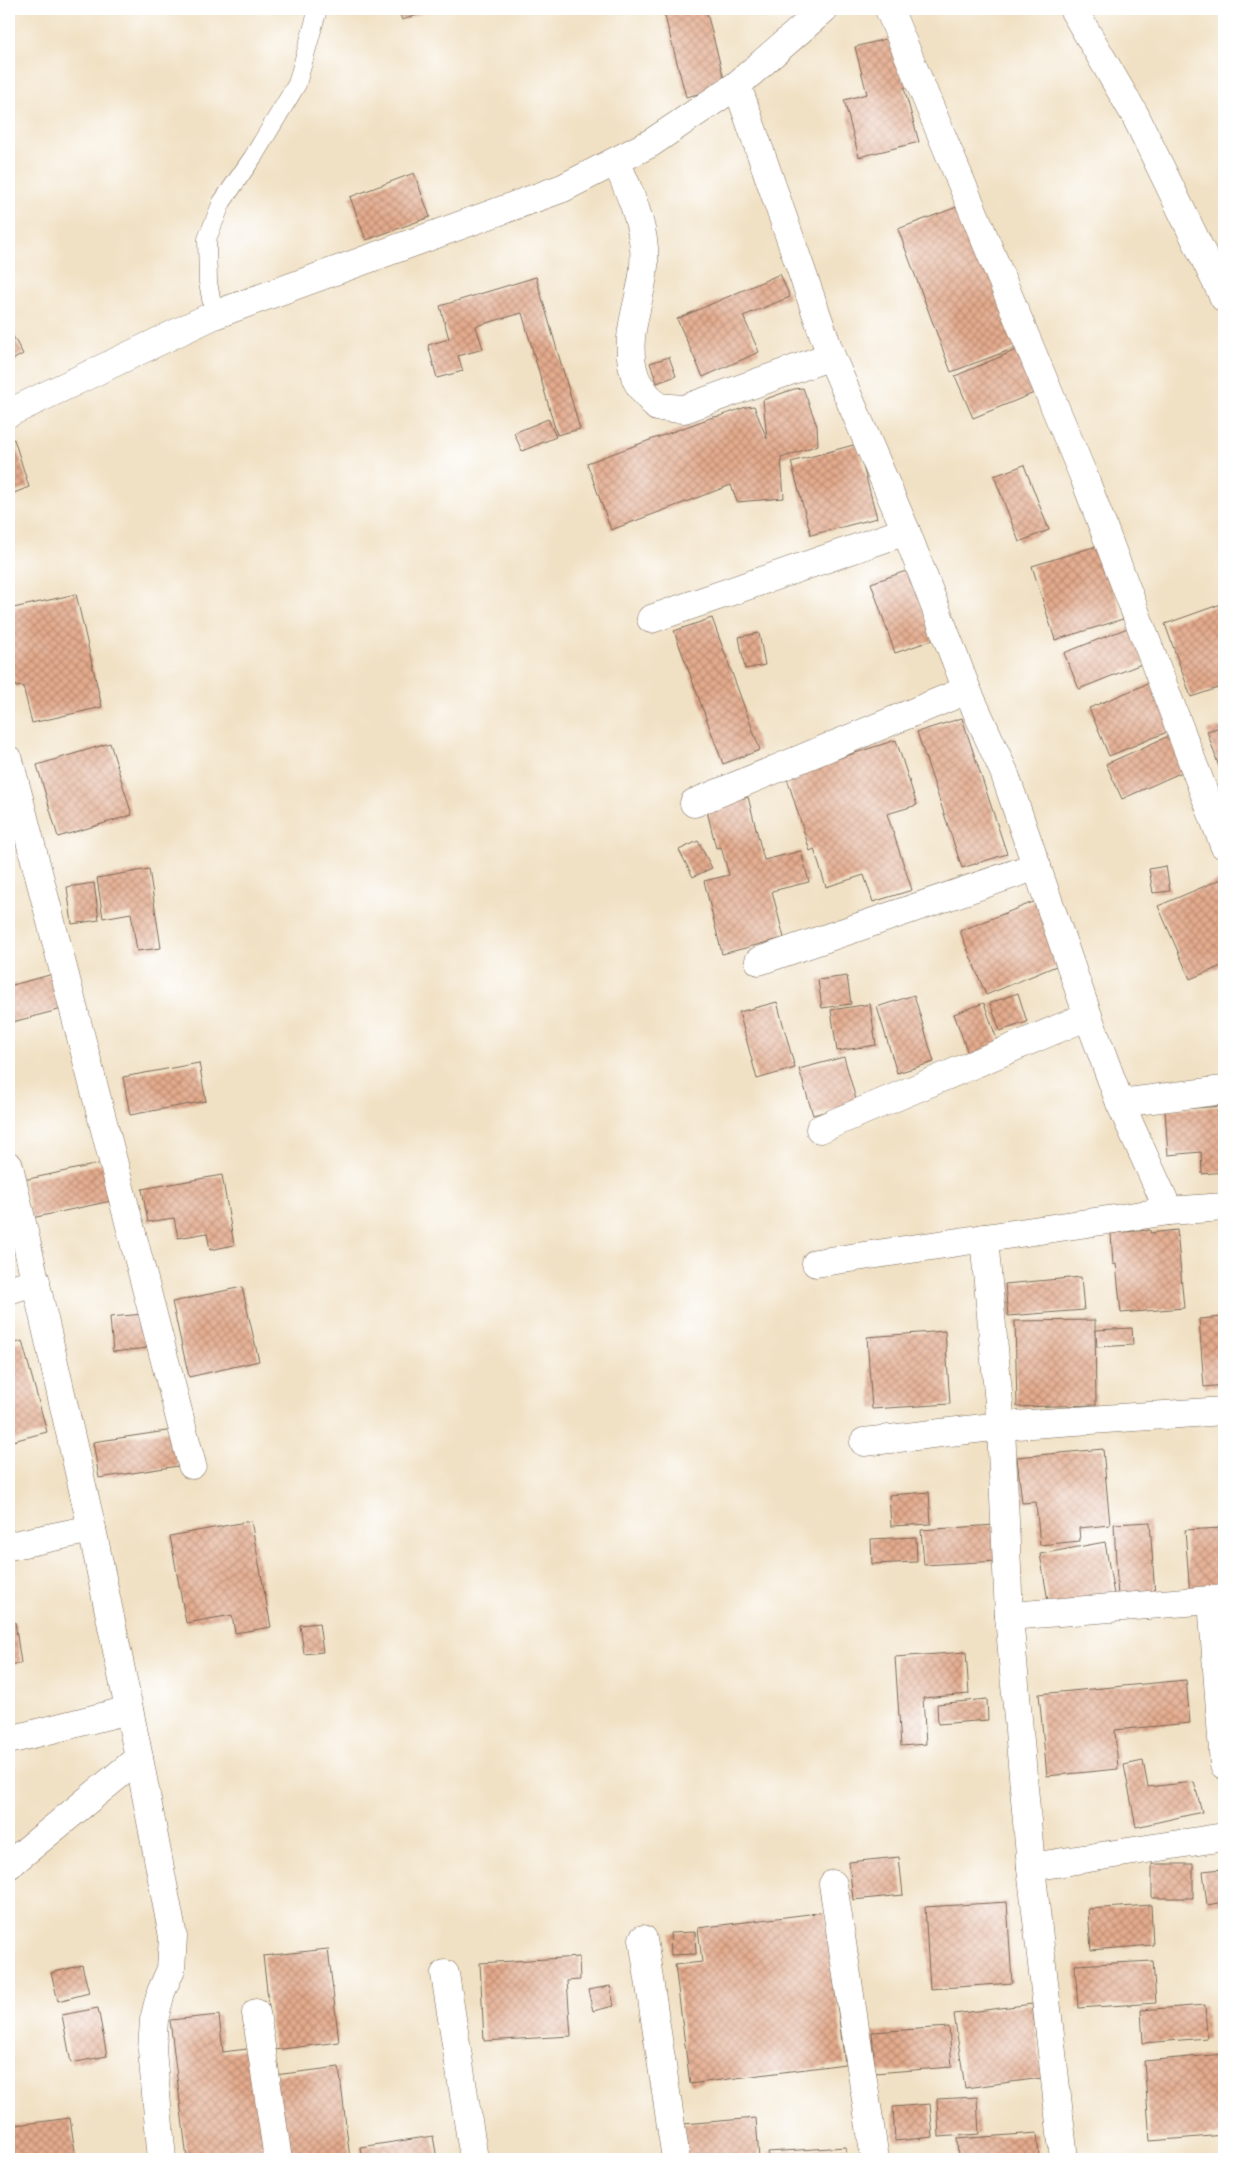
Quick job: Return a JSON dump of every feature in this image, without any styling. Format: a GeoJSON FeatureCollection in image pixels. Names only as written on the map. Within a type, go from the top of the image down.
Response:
{"type":"FeatureCollection","features":[{"type":"Feature","properties":{"kind":"street"},"geometry":{"type":"LineString","coordinates":[[889,9],[1084,476],[1224,845]]}},
{"type":"Feature","properties":{"kind":"street"},"geometry":{"type":"LineString","coordinates":[[1073,9],[1135,115],[1224,298]]}},
{"type":"Feature","properties":{"kind":"street"},"geometry":{"type":"LineString","coordinates":[[9,413],[214,314],[563,188],[651,143],[737,85],[822,10]]}},
{"type":"Feature","properties":{"kind":"street"},"geometry":{"type":"LineString","coordinates":[[737,85],[832,356],[906,531],[967,690],[1004,772],[1120,1103],[1168,1210]]}},
{"type":"Feature","properties":{"kind":"street"},"geometry":{"type":"LineString","coordinates":[[616,160],[638,212],[644,249],[643,283],[633,319],[629,346],[635,378],[657,407],[684,409],[832,356]]}},
{"type":"Feature","properties":{"kind":"street"},"geometry":{"type":"LineString","coordinates":[[652,619],[906,531]]}},
{"type":"Feature","properties":{"kind":"street"},"geometry":{"type":"LineString","coordinates":[[694,803],[967,690]]}},
{"type":"Feature","properties":{"kind":"street"},"geometry":{"type":"LineString","coordinates":[[9,760],[192,1465]]}},
{"type":"Feature","properties":{"kind":"street"},"geometry":{"type":"LineString","coordinates":[[758,961],[1038,866]]}},
{"type":"Feature","properties":{"kind":"street"},"geometry":{"type":"LineString","coordinates":[[820,1129],[1088,1016]]}},
{"type":"Feature","properties":{"kind":"street"},"geometry":{"type":"LineString","coordinates":[[1120,1103],[1224,1090]]}},
{"type":"Feature","properties":{"kind":"street"},"geometry":{"type":"LineString","coordinates":[[9,1166],[92,1529],[139,1758],[173,1937],[171,1969],[161,1992],[154,2020],[152,2050],[162,2159]]}},
{"type":"Feature","properties":{"kind":"street"},"geometry":{"type":"LineString","coordinates":[[816,1264],[1168,1210],[1224,1207]]}},
{"type":"Feature","properties":{"kind":"street"},"geometry":{"type":"LineString","coordinates":[[984,1238],[1001,1426],[1009,1616],[1031,1866],[1064,2159]]}},
{"type":"Feature","properties":{"kind":"street"},"geometry":{"type":"LineString","coordinates":[[9,1290],[36,1281]]}},
{"type":"Feature","properties":{"kind":"street"},"geometry":{"type":"LineString","coordinates":[[864,1442],[1001,1426],[1224,1411]]}},
{"type":"Feature","properties":{"kind":"street"},"geometry":{"type":"LineString","coordinates":[[9,1546],[92,1529]]}},
{"type":"Feature","properties":{"kind":"street"},"geometry":{"type":"LineString","coordinates":[[1009,1616],[1218,1599],[1224,1765]]}},
{"type":"Feature","properties":{"kind":"street"},"geometry":{"type":"LineString","coordinates":[[9,1740],[128,1710]]}},
{"type":"Feature","properties":{"kind":"street"},"geometry":{"type":"LineString","coordinates":[[9,1865],[139,1758]]}},
{"type":"Feature","properties":{"kind":"street"},"geometry":{"type":"LineString","coordinates":[[1031,1866],[1224,1837]]}},
{"type":"Feature","properties":{"kind":"street"},"geometry":{"type":"LineString","coordinates":[[833,1884],[875,2159]]}},
{"type":"Feature","properties":{"kind":"street"},"geometry":{"type":"LineString","coordinates":[[643,1939],[676,2159]]}},
{"type":"Feature","properties":{"kind":"street"},"geometry":{"type":"LineString","coordinates":[[445,1974],[474,2159]]}},
{"type":"Feature","properties":{"kind":"street"},"geometry":{"type":"LineString","coordinates":[[256,2013],[278,2159]]}},
{"type":"Feature","properties":{"kind":"lane"},"geometry":{"type":"LineString","coordinates":[[214,314],[208,282],[207,239],[222,202],[253,157],[297,84],[318,9]]}},
{"type":"Feature","properties":{"kind":"building"},"geometry":{"type":"Polygon","coordinates":[[[398,9],[428,9],[429,11],[402,20],[398,9]]]}},
{"type":"Feature","properties":{"kind":"building"},"geometry":{"type":"Polygon","coordinates":[[[663,9],[706,9],[726,87],[686,97],[663,9]]]}},
{"type":"Feature","properties":{"kind":"building"},"geometry":{"type":"Polygon","coordinates":[[[897,36],[911,86],[904,88],[919,142],[859,157],[844,100],[867,94],[855,47],[897,36]]]}},
{"type":"Feature","properties":{"kind":"building"},"geometry":{"type":"Polygon","coordinates":[[[414,173],[430,217],[366,240],[350,197],[414,173]]]}},
{"type":"Feature","properties":{"kind":"building"},"geometry":{"type":"Polygon","coordinates":[[[965,204],[1018,347],[951,372],[898,229],[965,204]]]}},
{"type":"Feature","properties":{"kind":"building"},"geometry":{"type":"Polygon","coordinates":[[[780,274],[790,297],[743,316],[759,352],[703,377],[677,319],[780,274]]]}},
{"type":"Feature","properties":{"kind":"building"},"geometry":{"type":"Polygon","coordinates":[[[536,277],[580,429],[557,435],[522,313],[476,326],[483,349],[458,356],[463,371],[437,378],[428,345],[449,339],[440,306],[536,277]]]}},
{"type":"Feature","properties":{"kind":"building"},"geometry":{"type":"Polygon","coordinates":[[[9,329],[23,354],[9,362],[9,329]]]}},
{"type":"Feature","properties":{"kind":"building"},"geometry":{"type":"Polygon","coordinates":[[[1021,348],[1039,391],[973,418],[955,376],[1021,348]]]}},
{"type":"Feature","properties":{"kind":"building"},"geometry":{"type":"Polygon","coordinates":[[[669,357],[676,376],[657,383],[650,363],[669,357]]]}},
{"type":"Feature","properties":{"kind":"building"},"geometry":{"type":"Polygon","coordinates":[[[803,388],[817,426],[818,445],[781,458],[784,498],[737,502],[731,485],[611,530],[587,463],[713,417],[746,407],[754,406],[767,439],[763,400],[794,389],[803,388]]]}},
{"type":"Feature","properties":{"kind":"building"},"geometry":{"type":"Polygon","coordinates":[[[548,419],[556,437],[522,451],[514,433],[548,419]]]}},
{"type":"Feature","properties":{"kind":"building"},"geometry":{"type":"Polygon","coordinates":[[[14,439],[29,487],[9,495],[9,441],[14,439]]]}},
{"type":"Feature","properties":{"kind":"building"},"geometry":{"type":"Polygon","coordinates":[[[857,444],[877,518],[811,535],[791,462],[857,444]]]}},
{"type":"Feature","properties":{"kind":"building"},"geometry":{"type":"Polygon","coordinates":[[[1024,465],[1049,530],[1019,542],[994,476],[1024,465]]]}},
{"type":"Feature","properties":{"kind":"building"},"geometry":{"type":"Polygon","coordinates":[[[1100,545],[1123,619],[1055,640],[1032,566],[1100,545]]]}},
{"type":"Feature","properties":{"kind":"building"},"geometry":{"type":"Polygon","coordinates":[[[909,570],[933,640],[895,653],[871,583],[909,570]]]}},
{"type":"Feature","properties":{"kind":"building"},"geometry":{"type":"Polygon","coordinates":[[[76,594],[102,707],[32,723],[23,686],[16,687],[9,655],[9,609],[76,594]]]}},
{"type":"Feature","properties":{"kind":"building"},"geometry":{"type":"Polygon","coordinates":[[[1224,603],[1224,686],[1191,697],[1165,624],[1224,603]]]}},
{"type":"Feature","properties":{"kind":"building"},"geometry":{"type":"Polygon","coordinates":[[[712,618],[760,750],[723,764],[674,631],[712,618]]]}},
{"type":"Feature","properties":{"kind":"building"},"geometry":{"type":"Polygon","coordinates":[[[1130,627],[1144,663],[1079,689],[1064,653],[1130,627]]]}},
{"type":"Feature","properties":{"kind":"building"},"geometry":{"type":"Polygon","coordinates":[[[759,633],[765,665],[745,669],[739,637],[759,633]]]}},
{"type":"Feature","properties":{"kind":"building"},"geometry":{"type":"Polygon","coordinates":[[[1152,682],[1172,730],[1109,756],[1089,708],[1152,682]]]}},
{"type":"Feature","properties":{"kind":"building"},"geometry":{"type":"Polygon","coordinates":[[[962,718],[1007,854],[962,868],[917,732],[962,718]]]}},
{"type":"Feature","properties":{"kind":"building"},"geometry":{"type":"Polygon","coordinates":[[[1224,726],[1224,782],[1207,731],[1224,726]]]}},
{"type":"Feature","properties":{"kind":"building"},"geometry":{"type":"Polygon","coordinates":[[[1173,734],[1189,769],[1122,799],[1106,764],[1173,734]]]}},
{"type":"Feature","properties":{"kind":"building"},"geometry":{"type":"Polygon","coordinates":[[[896,740],[917,805],[887,814],[912,890],[873,902],[864,875],[826,887],[814,849],[810,851],[786,775],[896,740]]]}},
{"type":"Feature","properties":{"kind":"building"},"geometry":{"type":"Polygon","coordinates":[[[110,743],[132,815],[58,837],[37,765],[110,743]]]}},
{"type":"Feature","properties":{"kind":"building"},"geometry":{"type":"Polygon","coordinates":[[[748,797],[764,860],[801,851],[809,882],[772,891],[784,938],[722,954],[704,881],[729,875],[721,847],[716,848],[706,807],[748,797]]]}},
{"type":"Feature","properties":{"kind":"building"},"geometry":{"type":"Polygon","coordinates":[[[698,841],[712,868],[693,877],[679,850],[698,841]]]}},
{"type":"Feature","properties":{"kind":"building"},"geometry":{"type":"Polygon","coordinates":[[[1166,866],[1170,891],[1153,893],[1149,869],[1166,866]]]}},
{"type":"Feature","properties":{"kind":"building"},"geometry":{"type":"Polygon","coordinates":[[[149,869],[161,948],[137,951],[131,913],[103,918],[97,878],[149,869]]]}},
{"type":"Feature","properties":{"kind":"building"},"geometry":{"type":"Polygon","coordinates":[[[1224,878],[1224,965],[1190,979],[1158,906],[1224,878]]]}},
{"type":"Feature","properties":{"kind":"building"},"geometry":{"type":"Polygon","coordinates":[[[94,883],[99,920],[72,924],[67,887],[94,883]]]}},
{"type":"Feature","properties":{"kind":"building"},"geometry":{"type":"Polygon","coordinates":[[[1036,901],[1061,964],[986,995],[960,931],[1036,901]]]}},
{"type":"Feature","properties":{"kind":"building"},"geometry":{"type":"Polygon","coordinates":[[[53,974],[62,1009],[9,1023],[9,986],[53,974]]]}},
{"type":"Feature","properties":{"kind":"building"},"geometry":{"type":"Polygon","coordinates":[[[847,976],[851,1004],[822,1008],[818,980],[847,976]]]}},
{"type":"Feature","properties":{"kind":"building"},"geometry":{"type":"Polygon","coordinates":[[[1018,993],[1027,1022],[1000,1031],[990,1003],[1018,993]]]}},
{"type":"Feature","properties":{"kind":"building"},"geometry":{"type":"Polygon","coordinates":[[[914,995],[934,1062],[897,1073],[877,1007],[914,995]]]}},
{"type":"Feature","properties":{"kind":"building"},"geometry":{"type":"Polygon","coordinates":[[[777,1002],[795,1068],[757,1079],[739,1012],[777,1002]]]}},
{"type":"Feature","properties":{"kind":"building"},"geometry":{"type":"Polygon","coordinates":[[[984,1003],[1001,1051],[971,1062],[954,1014],[984,1003]]]}},
{"type":"Feature","properties":{"kind":"building"},"geometry":{"type":"Polygon","coordinates":[[[870,1004],[876,1045],[837,1051],[831,1010],[870,1004]]]}},
{"type":"Feature","properties":{"kind":"building"},"geometry":{"type":"Polygon","coordinates":[[[844,1057],[857,1103],[813,1115],[799,1069],[844,1057]]]}},
{"type":"Feature","properties":{"kind":"building"},"geometry":{"type":"Polygon","coordinates":[[[199,1063],[206,1101],[130,1115],[123,1077],[199,1063]]]}},
{"type":"Feature","properties":{"kind":"building"},"geometry":{"type":"Polygon","coordinates":[[[1224,1106],[1224,1172],[1202,1174],[1201,1152],[1168,1155],[1165,1110],[1224,1106]]]}},
{"type":"Feature","properties":{"kind":"building"},"geometry":{"type":"Polygon","coordinates":[[[103,1163],[111,1201],[32,1218],[24,1180],[103,1163]]]}},
{"type":"Feature","properties":{"kind":"building"},"geometry":{"type":"Polygon","coordinates":[[[222,1175],[234,1245],[210,1250],[207,1233],[178,1238],[174,1218],[148,1222],[142,1189],[222,1175]]]}},
{"type":"Feature","properties":{"kind":"building"},"geometry":{"type":"Polygon","coordinates":[[[1150,1230],[1150,1233],[1177,1230],[1184,1308],[1121,1313],[1116,1264],[1113,1265],[1111,1233],[1150,1230]]]}},
{"type":"Feature","properties":{"kind":"building"},"geometry":{"type":"Polygon","coordinates":[[[1081,1277],[1084,1310],[1008,1316],[1005,1284],[1081,1277]]]}},
{"type":"Feature","properties":{"kind":"building"},"geometry":{"type":"Polygon","coordinates":[[[242,1287],[259,1361],[189,1377],[172,1302],[242,1287]]]}},
{"type":"Feature","properties":{"kind":"building"},"geometry":{"type":"Polygon","coordinates":[[[144,1314],[147,1348],[113,1352],[110,1317],[144,1314]]]}},
{"type":"Feature","properties":{"kind":"building"},"geometry":{"type":"Polygon","coordinates":[[[1224,1317],[1224,1385],[1204,1387],[1199,1319],[1224,1317]]]}},
{"type":"Feature","properties":{"kind":"building"},"geometry":{"type":"Polygon","coordinates":[[[1095,1320],[1096,1405],[1017,1407],[1015,1321],[1095,1320]]]}},
{"type":"Feature","properties":{"kind":"building"},"geometry":{"type":"Polygon","coordinates":[[[1132,1328],[1133,1345],[1097,1347],[1096,1330],[1132,1328]]]}},
{"type":"Feature","properties":{"kind":"building"},"geometry":{"type":"Polygon","coordinates":[[[945,1331],[950,1404],[872,1409],[867,1337],[945,1331]]]}},
{"type":"Feature","properties":{"kind":"building"},"geometry":{"type":"Polygon","coordinates":[[[22,1341],[47,1432],[9,1442],[9,1345],[22,1341]]]}},
{"type":"Feature","properties":{"kind":"building"},"geometry":{"type":"Polygon","coordinates":[[[173,1430],[178,1466],[99,1478],[93,1442],[173,1430]]]}},
{"type":"Feature","properties":{"kind":"building"},"geometry":{"type":"Polygon","coordinates":[[[1224,1439],[1224,1491],[1223,1491],[1220,1440],[1224,1439]]]}},
{"type":"Feature","properties":{"kind":"building"},"geometry":{"type":"Polygon","coordinates":[[[1103,1449],[1110,1525],[1079,1528],[1080,1541],[1040,1545],[1036,1502],[1022,1503],[1017,1457],[1103,1449]]]}},
{"type":"Feature","properties":{"kind":"building"},"geometry":{"type":"Polygon","coordinates":[[[929,1492],[931,1524],[891,1526],[889,1495],[929,1492]]]}},
{"type":"Feature","properties":{"kind":"building"},"geometry":{"type":"Polygon","coordinates":[[[251,1521],[271,1627],[235,1633],[232,1615],[186,1623],[170,1536],[251,1521]]]}},
{"type":"Feature","properties":{"kind":"building"},"geometry":{"type":"Polygon","coordinates":[[[1150,1522],[1155,1596],[1118,1598],[1114,1524],[1150,1522]]]}},
{"type":"Feature","properties":{"kind":"building"},"geometry":{"type":"Polygon","coordinates":[[[995,1525],[998,1561],[924,1565],[921,1530],[995,1525]]]}},
{"type":"Feature","properties":{"kind":"building"},"geometry":{"type":"Polygon","coordinates":[[[1221,1528],[1224,1592],[1190,1595],[1185,1530],[1221,1528]]]}},
{"type":"Feature","properties":{"kind":"building"},"geometry":{"type":"Polygon","coordinates":[[[916,1537],[917,1562],[872,1564],[871,1539],[916,1537]]]}},
{"type":"Feature","properties":{"kind":"building"},"geometry":{"type":"Polygon","coordinates":[[[1105,1542],[1114,1595],[1049,1607],[1040,1554],[1105,1542]]]}},
{"type":"Feature","properties":{"kind":"building"},"geometry":{"type":"Polygon","coordinates":[[[9,1622],[15,1622],[21,1663],[9,1665],[9,1622]]]}},
{"type":"Feature","properties":{"kind":"building"},"geometry":{"type":"Polygon","coordinates":[[[319,1623],[323,1652],[304,1654],[300,1625],[319,1623]]]}},
{"type":"Feature","properties":{"kind":"building"},"geometry":{"type":"Polygon","coordinates":[[[966,1652],[969,1694],[923,1698],[926,1744],[901,1746],[895,1657],[966,1652]]]}},
{"type":"Feature","properties":{"kind":"building"},"geometry":{"type":"Polygon","coordinates":[[[1186,1680],[1190,1723],[1115,1730],[1118,1769],[1047,1776],[1039,1694],[1186,1680]]]}},
{"type":"Feature","properties":{"kind":"building"},"geometry":{"type":"Polygon","coordinates":[[[987,1699],[988,1720],[938,1724],[937,1704],[987,1699]]]}},
{"type":"Feature","properties":{"kind":"building"},"geometry":{"type":"Polygon","coordinates":[[[1143,1761],[1148,1787],[1194,1782],[1202,1812],[1136,1827],[1124,1765],[1143,1761]]]}},
{"type":"Feature","properties":{"kind":"building"},"geometry":{"type":"Polygon","coordinates":[[[899,1857],[903,1895],[853,1900],[849,1862],[899,1857]]]}},
{"type":"Feature","properties":{"kind":"building"},"geometry":{"type":"Polygon","coordinates":[[[1152,1864],[1193,1864],[1193,1898],[1152,1898],[1152,1864]]]}},
{"type":"Feature","properties":{"kind":"building"},"geometry":{"type":"Polygon","coordinates":[[[1222,1869],[1224,1902],[1207,1905],[1203,1871],[1222,1869]]]}},
{"type":"Feature","properties":{"kind":"building"},"geometry":{"type":"Polygon","coordinates":[[[1007,1902],[1012,1983],[930,1989],[925,1907],[1007,1902]]]}},
{"type":"Feature","properties":{"kind":"building"},"geometry":{"type":"Polygon","coordinates":[[[1151,1905],[1153,1945],[1091,1950],[1088,1909],[1151,1905]]]}},
{"type":"Feature","properties":{"kind":"building"},"geometry":{"type":"Polygon","coordinates":[[[825,1912],[845,2064],[690,2084],[675,1965],[702,1962],[698,1928],[825,1912]]]}},
{"type":"Feature","properties":{"kind":"building"},"geometry":{"type":"Polygon","coordinates":[[[695,1932],[696,1954],[671,1955],[670,1933],[695,1932]]]}},
{"type":"Feature","properties":{"kind":"building"},"geometry":{"type":"Polygon","coordinates":[[[328,1949],[339,2042],[274,2050],[263,1956],[328,1949]]]}},
{"type":"Feature","properties":{"kind":"building"},"geometry":{"type":"Polygon","coordinates":[[[579,1957],[580,1980],[567,1981],[571,2036],[484,2041],[480,1963],[579,1957]]]}},
{"type":"Feature","properties":{"kind":"building"},"geometry":{"type":"Polygon","coordinates":[[[1153,1961],[1156,2003],[1078,2008],[1075,1965],[1153,1961]]]}},
{"type":"Feature","properties":{"kind":"building"},"geometry":{"type":"Polygon","coordinates":[[[82,1965],[89,1993],[58,2001],[51,1973],[82,1965]]]}},
{"type":"Feature","properties":{"kind":"building"},"geometry":{"type":"Polygon","coordinates":[[[610,1986],[614,2006],[593,2011],[588,1990],[610,1986]]]}},
{"type":"Feature","properties":{"kind":"building"},"geometry":{"type":"Polygon","coordinates":[[[1032,2004],[1042,2078],[965,2088],[954,2014],[1032,2004]]]}},
{"type":"Feature","properties":{"kind":"building"},"geometry":{"type":"Polygon","coordinates":[[[1205,2005],[1207,2038],[1143,2043],[1141,2010],[1205,2005]]]}},
{"type":"Feature","properties":{"kind":"building"},"geometry":{"type":"Polygon","coordinates":[[[98,2008],[107,2056],[71,2063],[62,2015],[98,2008]]]}},
{"type":"Feature","properties":{"kind":"building"},"geometry":{"type":"Polygon","coordinates":[[[219,2015],[223,2052],[255,2048],[268,2159],[187,2159],[170,2020],[219,2015]]]}},
{"type":"Feature","properties":{"kind":"building"},"geometry":{"type":"Polygon","coordinates":[[[949,2027],[952,2067],[875,2073],[872,2032],[949,2027]]]}},
{"type":"Feature","properties":{"kind":"building"},"geometry":{"type":"Polygon","coordinates":[[[1224,2054],[1224,2135],[1150,2141],[1144,2061],[1224,2054]]]}},
{"type":"Feature","properties":{"kind":"building"},"geometry":{"type":"Polygon","coordinates":[[[339,2067],[350,2159],[284,2159],[275,2075],[339,2067]]]}},
{"type":"Feature","properties":{"kind":"building"},"geometry":{"type":"Polygon","coordinates":[[[977,2097],[979,2134],[939,2137],[937,2099],[977,2097]]]}},
{"type":"Feature","properties":{"kind":"building"},"geometry":{"type":"Polygon","coordinates":[[[930,2104],[933,2137],[895,2141],[893,2107],[930,2104]]]}},
{"type":"Feature","properties":{"kind":"building"},"geometry":{"type":"Polygon","coordinates":[[[70,2118],[76,2159],[9,2159],[9,2126],[70,2118]]]}},
{"type":"Feature","properties":{"kind":"building"},"geometry":{"type":"Polygon","coordinates":[[[756,2118],[759,2159],[685,2159],[683,2124],[756,2118]]]}},
{"type":"Feature","properties":{"kind":"building"},"geometry":{"type":"Polygon","coordinates":[[[1037,2133],[1039,2159],[958,2159],[957,2139],[1037,2133]]]}},
{"type":"Feature","properties":{"kind":"building"},"geometry":{"type":"Polygon","coordinates":[[[433,2136],[437,2159],[362,2159],[360,2147],[433,2136]]]}},
{"type":"Feature","properties":{"kind":"building"},"geometry":{"type":"Polygon","coordinates":[[[846,2147],[847,2159],[769,2159],[768,2152],[846,2147]]]}}]}
